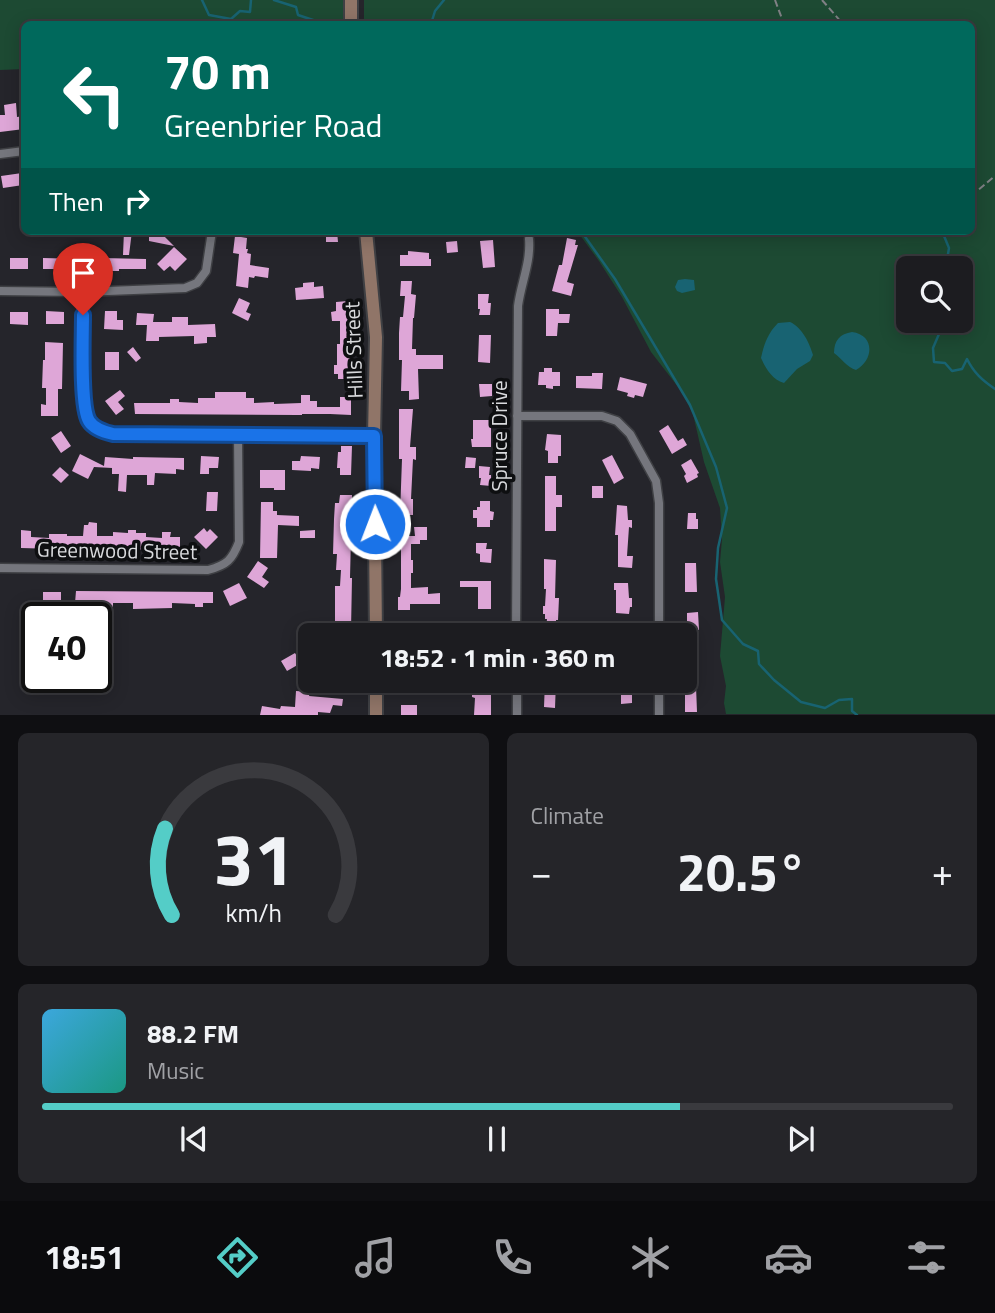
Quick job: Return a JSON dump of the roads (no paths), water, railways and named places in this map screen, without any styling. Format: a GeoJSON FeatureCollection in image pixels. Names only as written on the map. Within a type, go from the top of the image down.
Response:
{"type":"FeatureCollection","features":[{"type":"Feature","properties":{"kind":"street"},"geometry":{"type":"LineString","coordinates":[[351,0],[351,21]]}},
{"type":"Feature","properties":{"kind":"street"},"geometry":{"type":"LineString","coordinates":[[0,154],[21,151]]}},
{"type":"Feature","properties":{"kind":"street"},"geometry":{"type":"LineString","coordinates":[[0,291],[82,292],[186,288],[197,283],[206,271],[211,235]]}},
{"type":"Feature","properties":{"kind":"street","name":"Hills Street"},"geometry":{"type":"LineString","coordinates":[[366,235],[376,337],[376,623]]}},
{"type":"Feature","properties":{"kind":"street","name":"Spruce Drive"},"geometry":{"type":"LineString","coordinates":[[516,623],[518,306],[530,252],[529,239]]}},
{"type":"Feature","properties":{"kind":"street"},"geometry":{"type":"LineString","coordinates":[[82,292],[84,407],[89,422],[100,430],[113,434],[374,436]]}},
{"type":"Feature","properties":{"kind":"street"},"geometry":{"type":"LineString","coordinates":[[517,416],[602,416],[617,421],[630,434],[656,481],[659,503],[659,623]]}},
{"type":"Feature","properties":{"kind":"street","name":"Greenwood Street"},"geometry":{"type":"LineString","coordinates":[[0,568],[208,570],[223,566],[233,556],[239,542],[238,435]]}},
{"type":"Feature","properties":{"kind":"street"},"geometry":{"type":"LineString","coordinates":[[376,693],[376,715]]}},
{"type":"Feature","properties":{"kind":"street"},"geometry":{"type":"LineString","coordinates":[[517,693],[517,715]]}},
{"type":"Feature","properties":{"kind":"street"},"geometry":{"type":"LineString","coordinates":[[659,693],[659,715]]}},
{"type":"Feature","properties":{"kind":"water"},"geometry":{"type":"Polygon","coordinates":[[[678,280],[694,280],[695,290],[682,293],[677,291],[675,287],[678,280]]]}},
{"type":"Feature","properties":{"kind":"water"},"geometry":{"type":"Polygon","coordinates":[[[790,322],[802,332],[813,355],[810,361],[797,369],[784,383],[770,373],[761,358],[767,339],[778,323],[790,322]]]}},
{"type":"Feature","properties":{"kind":"water"},"geometry":{"type":"Polygon","coordinates":[[[852,332],[865,338],[869,348],[866,360],[856,370],[834,353],[838,338],[852,332]]]}},
{"type":"Feature","properties":{"kind":"waterway"},"geometry":{"type":"LineString","coordinates":[[202,0],[209,15],[231,19],[240,11],[250,12],[251,0]]}},
{"type":"Feature","properties":{"kind":"waterway"},"geometry":{"type":"LineString","coordinates":[[274,0],[296,7],[298,15],[316,21]]}},
{"type":"Feature","properties":{"kind":"waterway"},"geometry":{"type":"LineString","coordinates":[[432,21],[435,11],[444,0]]}},
{"type":"Feature","properties":{"kind":"waterway"},"geometry":{"type":"LineString","coordinates":[[584,235],[615,279],[690,405],[716,467],[727,508],[718,548],[716,579],[722,620],[743,644],[758,651],[759,664],[801,702],[825,708],[839,700],[852,699],[852,711],[857,715]]}},
{"type":"Feature","properties":{"kind":"waterway"},"geometry":{"type":"LineString","coordinates":[[944,235],[949,248],[948,256]]}},
{"type":"Feature","properties":{"kind":"waterway"},"geometry":{"type":"LineString","coordinates":[[939,333],[933,348],[934,362],[945,363],[952,371],[962,369],[967,359],[979,376],[995,389]]}}]}
